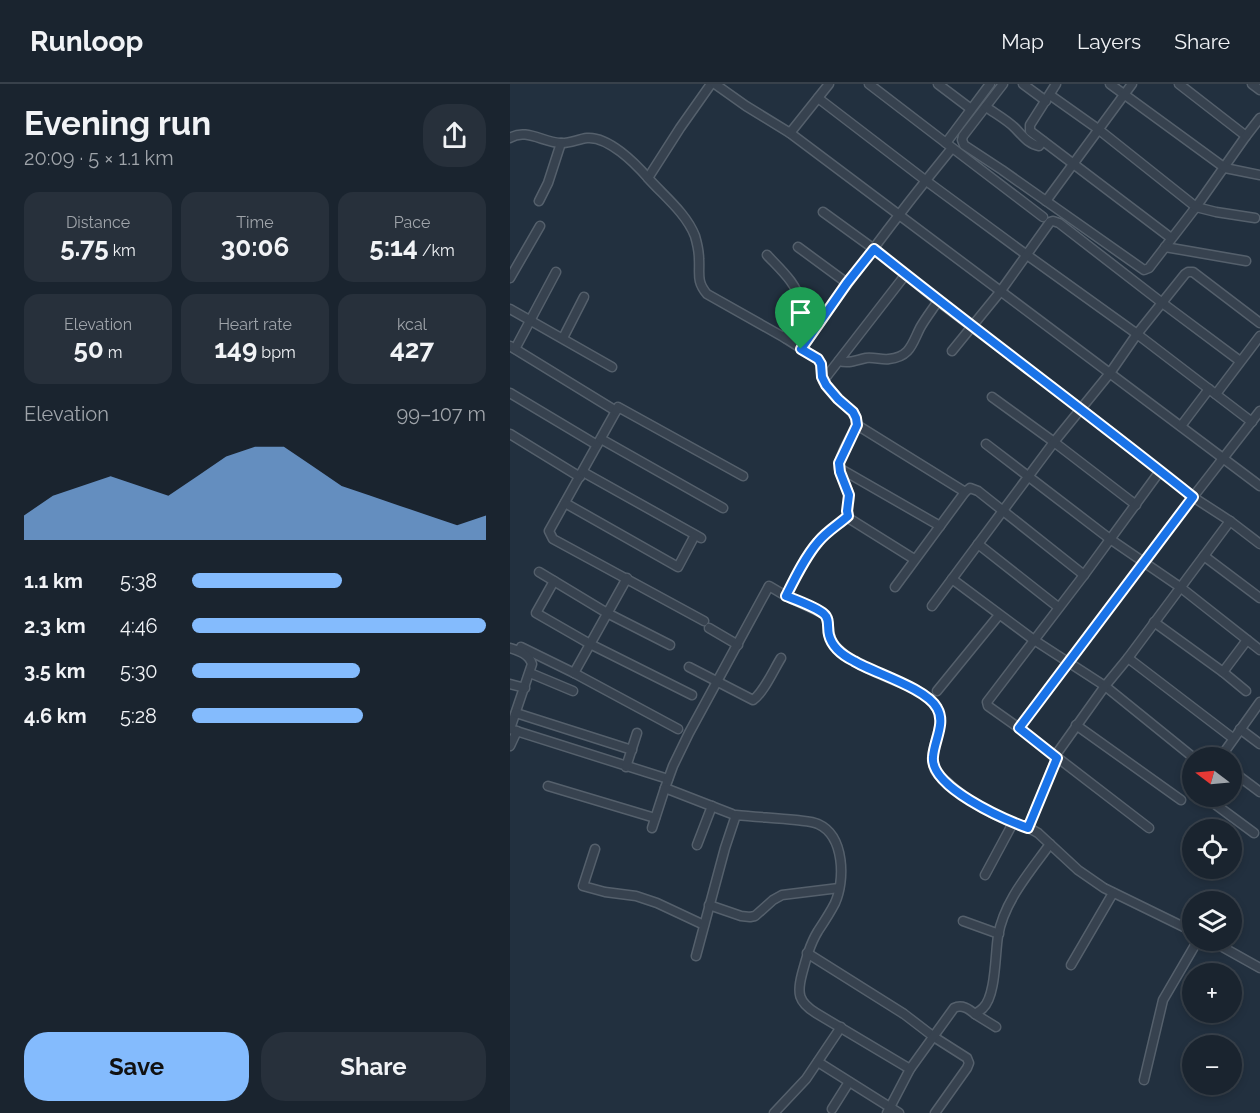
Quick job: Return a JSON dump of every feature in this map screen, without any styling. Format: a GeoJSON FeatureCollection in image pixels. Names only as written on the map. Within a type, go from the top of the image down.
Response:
{"type":"FeatureCollection","features":[{"type":"Feature","properties":{"kind":"street"},"geometry":{"type":"LineString","coordinates":[[648,178],[680,128],[713,84],[790,133],[1260,486]]}},
{"type":"Feature","properties":{"kind":"street"},"geometry":{"type":"LineString","coordinates":[[790,133],[829,84]]}},
{"type":"Feature","properties":{"kind":"street"},"geometry":{"type":"LineString","coordinates":[[869,84],[1042,217]]}},
{"type":"Feature","properties":{"kind":"street"},"geometry":{"type":"LineString","coordinates":[[938,84],[978,109],[1014,127],[1035,146],[1039,146],[1043,141]]}},
{"type":"Feature","properties":{"kind":"street"},"geometry":{"type":"LineString","coordinates":[[990,84],[963,136],[964,145],[1142,270],[1149,268],[1260,118]]}},
{"type":"Feature","properties":{"kind":"street"},"geometry":{"type":"LineString","coordinates":[[801,349],[847,283],[926,180],[949,145],[978,109],[1004,84]]}},
{"type":"Feature","properties":{"kind":"street"},"geometry":{"type":"LineString","coordinates":[[1023,84],[1098,129],[1196,207],[1255,218]]}},
{"type":"Feature","properties":{"kind":"street"},"geometry":{"type":"LineString","coordinates":[[1056,84],[1029,128],[1171,238]]}},
{"type":"Feature","properties":{"kind":"street"},"geometry":{"type":"LineString","coordinates":[[1110,84],[1225,168],[1260,175]]}},
{"type":"Feature","properties":{"kind":"street"},"geometry":{"type":"LineString","coordinates":[[1046,201],[1132,84]]}},
{"type":"Feature","properties":{"kind":"street"},"geometry":{"type":"LineString","coordinates":[[1179,84],[1246,136]]}},
{"type":"Feature","properties":{"kind":"street"},"geometry":{"type":"LineString","coordinates":[[1252,84],[1260,90]]}},
{"type":"Feature","properties":{"kind":"street"},"geometry":{"type":"LineString","coordinates":[[818,98],[1252,422]]}},
{"type":"Feature","properties":{"kind":"street"},"geometry":{"type":"LineString","coordinates":[[510,138],[522,134],[561,143],[589,138],[602,140],[648,178],[693,231],[698,249],[699,281],[704,291],[785,338],[819,361],[823,381],[855,415],[857,425],[839,462],[849,495],[848,516],[914,559]]}},
{"type":"Feature","properties":{"kind":"street"},"geometry":{"type":"LineString","coordinates":[[540,201],[561,143]]}},
{"type":"Feature","properties":{"kind":"street"},"geometry":{"type":"LineString","coordinates":[[823,212],[874,249],[1193,497],[1260,544]]}},
{"type":"Feature","properties":{"kind":"street"},"geometry":{"type":"LineString","coordinates":[[952,351],[1000,292],[1050,222],[1055,221],[1240,361]]}},
{"type":"Feature","properties":{"kind":"street"},"geometry":{"type":"LineString","coordinates":[[510,278],[540,226]]}},
{"type":"Feature","properties":{"kind":"street"},"geometry":{"type":"LineString","coordinates":[[798,247],[847,283]]}},
{"type":"Feature","properties":{"kind":"street"},"geometry":{"type":"LineString","coordinates":[[1165,247],[1246,261]]}},
{"type":"Feature","properties":{"kind":"street"},"geometry":{"type":"LineString","coordinates":[[767,255],[791,282],[798,294],[797,309],[785,338]]}},
{"type":"Feature","properties":{"kind":"street"},"geometry":{"type":"LineString","coordinates":[[556,272],[530,321],[512,348],[616,411]]}},
{"type":"Feature","properties":{"kind":"street"},"geometry":{"type":"LineString","coordinates":[[932,606],[1028,476],[1185,274],[1192,272],[1260,323]]}},
{"type":"Feature","properties":{"kind":"street"},"geometry":{"type":"LineString","coordinates":[[823,381],[906,274]]}},
{"type":"Feature","properties":{"kind":"street"},"geometry":{"type":"LineString","coordinates":[[563,338],[584,297]]}},
{"type":"Feature","properties":{"kind":"street"},"geometry":{"type":"LineString","coordinates":[[838,361],[853,362],[867,358],[887,360],[907,352],[938,301]]}},
{"type":"Feature","properties":{"kind":"street"},"geometry":{"type":"LineString","coordinates":[[510,309],[612,367]]}},
{"type":"Feature","properties":{"kind":"street"},"geometry":{"type":"LineString","coordinates":[[1180,426],[1260,336]]}},
{"type":"Feature","properties":{"kind":"street"},"geometry":{"type":"LineString","coordinates":[[510,393],[723,508]]}},
{"type":"Feature","properties":{"kind":"street"},"geometry":{"type":"LineString","coordinates":[[992,398],[1136,505]]}},
{"type":"Feature","properties":{"kind":"street"},"geometry":{"type":"LineString","coordinates":[[738,645],[707,624],[627,578],[553,539],[549,531],[618,407],[742,476]]}},
{"type":"Feature","properties":{"kind":"street"},"geometry":{"type":"LineString","coordinates":[[1019,728],[1260,411]]}},
{"type":"Feature","properties":{"kind":"street"},"geometry":{"type":"LineString","coordinates":[[857,425],[965,492]]}},
{"type":"Feature","properties":{"kind":"street"},"geometry":{"type":"LineString","coordinates":[[510,434],[698,536],[678,567],[565,503]]}},
{"type":"Feature","properties":{"kind":"street"},"geometry":{"type":"LineString","coordinates":[[986,444],[1110,539],[1180,587],[1260,650]]}},
{"type":"Feature","properties":{"kind":"street"},"geometry":{"type":"LineString","coordinates":[[839,468],[940,526]]}},
{"type":"Feature","properties":{"kind":"street"},"geometry":{"type":"LineString","coordinates":[[1149,828],[989,706],[987,702],[1160,471]]}},
{"type":"Feature","properties":{"kind":"street"},"geometry":{"type":"LineString","coordinates":[[895,586],[970,488],[1003,510],[1084,574]]}},
{"type":"Feature","properties":{"kind":"street"},"geometry":{"type":"LineString","coordinates":[[786,596],[817,543],[848,516]]}},
{"type":"Feature","properties":{"kind":"street"},"geometry":{"type":"LineString","coordinates":[[1028,828],[1056,757],[1076,725],[1230,521]]}},
{"type":"Feature","properties":{"kind":"street"},"geometry":{"type":"LineString","coordinates":[[978,544],[1058,607]]}},
{"type":"Feature","properties":{"kind":"street"},"geometry":{"type":"LineString","coordinates":[[1204,556],[1260,598]]}},
{"type":"Feature","properties":{"kind":"street"},"geometry":{"type":"LineString","coordinates":[[539,572],[607,613],[670,645]]}},
{"type":"Feature","properties":{"kind":"street"},"geometry":{"type":"LineString","coordinates":[[574,673],[627,578]]}},
{"type":"Feature","properties":{"kind":"street"},"geometry":{"type":"LineString","coordinates":[[952,579],[1034,640],[1105,686],[1182,748]]}},
{"type":"Feature","properties":{"kind":"street"},"geometry":{"type":"LineString","coordinates":[[554,581],[536,613],[590,644],[692,695]]}},
{"type":"Feature","properties":{"kind":"street"},"geometry":{"type":"LineString","coordinates":[[652,828],[666,783],[689,734],[770,586],[824,614],[833,645],[853,661],[920,692],[930,699],[938,708],[940,719],[933,756],[934,769],[958,792],[975,804],[1038,833],[1078,870],[1113,893],[1182,926]]}},
{"type":"Feature","properties":{"kind":"street"},"geometry":{"type":"LineString","coordinates":[[937,691],[999,615]]}},
{"type":"Feature","properties":{"kind":"street"},"geometry":{"type":"LineString","coordinates":[[1154,622],[1246,691]]}},
{"type":"Feature","properties":{"kind":"street"},"geometry":{"type":"LineString","coordinates":[[1223,672],[1247,640]]}},
{"type":"Feature","properties":{"kind":"street"},"geometry":{"type":"LineString","coordinates":[[521,647],[678,729]]}},
{"type":"Feature","properties":{"kind":"street"},"geometry":{"type":"LineString","coordinates":[[510,648],[521,652],[531,660],[532,664],[516,713],[510,746]]}},
{"type":"Feature","properties":{"kind":"street"},"geometry":{"type":"LineString","coordinates":[[689,667],[753,700],[758,696],[781,658]]}},
{"type":"Feature","properties":{"kind":"street"},"geometry":{"type":"LineString","coordinates":[[1128,658],[1230,736]]}},
{"type":"Feature","properties":{"kind":"street"},"geometry":{"type":"LineString","coordinates":[[530,673],[573,691]]}},
{"type":"Feature","properties":{"kind":"street"},"geometry":{"type":"LineString","coordinates":[[510,684],[525,688]]}},
{"type":"Feature","properties":{"kind":"street"},"geometry":{"type":"LineString","coordinates":[[1228,747],[1260,702]]}},
{"type":"Feature","properties":{"kind":"street"},"geometry":{"type":"LineString","coordinates":[[516,713],[632,750]]}},
{"type":"Feature","properties":{"kind":"street"},"geometry":{"type":"LineString","coordinates":[[1076,725],[1181,800]]}},
{"type":"Feature","properties":{"kind":"street"},"geometry":{"type":"LineString","coordinates":[[512,729],[626,767],[732,814]]}},
{"type":"Feature","properties":{"kind":"street"},"geometry":{"type":"LineString","coordinates":[[1240,729],[1260,744]]}},
{"type":"Feature","properties":{"kind":"street"},"geometry":{"type":"LineString","coordinates":[[626,767],[637,733]]}},
{"type":"Feature","properties":{"kind":"street"},"geometry":{"type":"LineString","coordinates":[[1242,778],[1260,792]]}},
{"type":"Feature","properties":{"kind":"street"},"geometry":{"type":"LineString","coordinates":[[548,786],[655,818]]}},
{"type":"Feature","properties":{"kind":"street"},"geometry":{"type":"LineString","coordinates":[[697,845],[712,806]]}},
{"type":"Feature","properties":{"kind":"street"},"geometry":{"type":"LineString","coordinates":[[1219,807],[1254,833]]}},
{"type":"Feature","properties":{"kind":"street"},"geometry":{"type":"LineString","coordinates":[[696,956],[724,848],[736,815],[781,818],[818,824],[832,836],[838,845],[839,888],[832,909],[807,953],[799,987],[802,1001],[807,1007],[910,1070]]}},
{"type":"Feature","properties":{"kind":"street"},"geometry":{"type":"LineString","coordinates":[[985,875],[1013,823]]}},
{"type":"Feature","properties":{"kind":"street"},"geometry":{"type":"LineString","coordinates":[[975,1014],[984,1007],[989,999],[999,934],[1007,911],[1019,887],[1050,844]]}},
{"type":"Feature","properties":{"kind":"street"},"geometry":{"type":"LineString","coordinates":[[595,849],[583,886],[605,892],[636,896],[704,925]]}},
{"type":"Feature","properties":{"kind":"street"},"geometry":{"type":"LineString","coordinates":[[709,905],[750,917],[782,895],[839,888]]}},
{"type":"Feature","properties":{"kind":"street"},"geometry":{"type":"LineString","coordinates":[[1071,965],[1113,893]]}},
{"type":"Feature","properties":{"kind":"street"},"geometry":{"type":"LineString","coordinates":[[963,921],[999,934]]}},
{"type":"Feature","properties":{"kind":"street"},"geometry":{"type":"LineString","coordinates":[[1144,1080],[1163,1000],[1192,951]]}},
{"type":"Feature","properties":{"kind":"street"},"geometry":{"type":"LineString","coordinates":[[1230,951],[1260,968]]}},
{"type":"Feature","properties":{"kind":"street"},"geometry":{"type":"LineString","coordinates":[[807,953],[967,1057],[969,1063],[967,1068],[935,1113]]}},
{"type":"Feature","properties":{"kind":"street"},"geometry":{"type":"LineString","coordinates":[[889,1110],[910,1070],[954,1007],[967,1008],[996,1027]]}},
{"type":"Feature","properties":{"kind":"street"},"geometry":{"type":"LineString","coordinates":[[774,1113],[806,1079],[841,1027]]}},
{"type":"Feature","properties":{"kind":"street"},"geometry":{"type":"LineString","coordinates":[[818,1062],[889,1110],[899,1113]]}},
{"type":"Feature","properties":{"kind":"street"},"geometry":{"type":"LineString","coordinates":[[832,1109],[849,1082]]}},
{"type":"Feature","properties":{"kind":"route"},"geometry":{"type":"LineString","coordinates":[[874,249],[1193,497],[1019,728],[1057,758],[1028,828],[975,804],[937,773],[934,769],[933,756],[940,719],[938,708],[930,699],[920,692],[853,661],[839,651],[833,645],[824,614],[786,596],[817,543],[848,516],[849,495],[839,463],[857,425],[855,415],[823,381],[819,361],[801,349],[874,249]]}}]}
